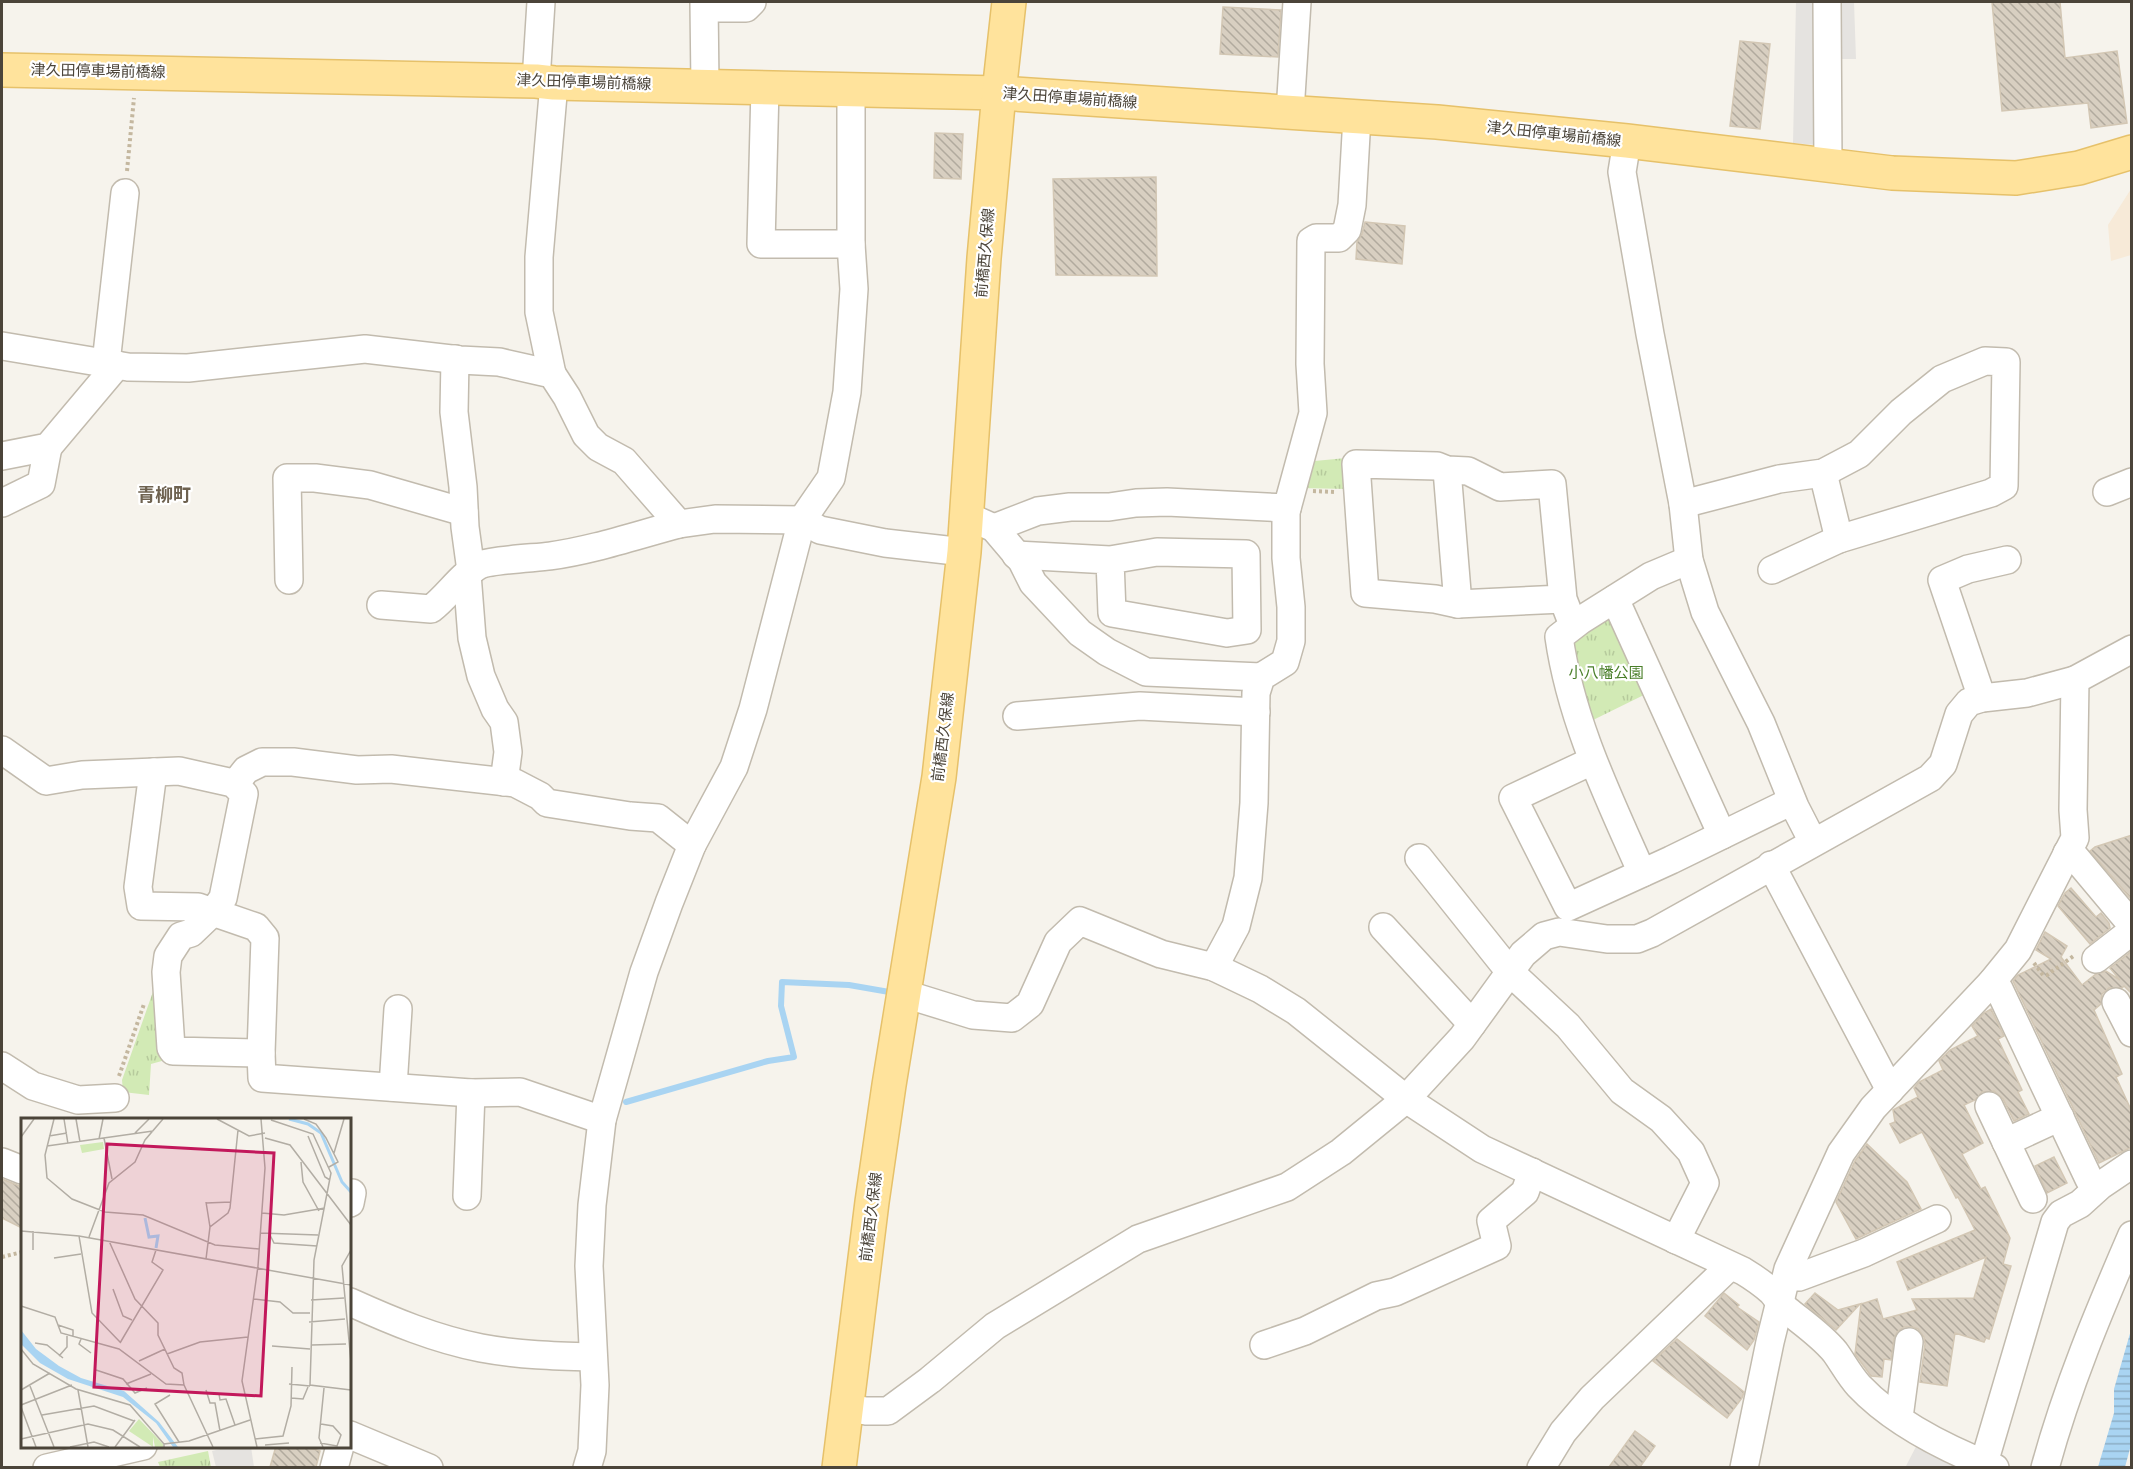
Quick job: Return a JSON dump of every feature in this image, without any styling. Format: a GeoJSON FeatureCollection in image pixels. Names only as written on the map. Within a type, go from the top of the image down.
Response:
{"type":"FeatureCollection","features":[{"type":"Feature","properties":{"kind":"main road","name":"前橋西久保線"},"geometry":{"type":"LineString","coordinates":[[839,1467],[872,1202],[939,777],[964,552],[980,522],[984,270],[1009,2]]}},
{"type":"Feature","properties":{"kind":"main road","name":"津久田停車場前橋線"},"geometry":{"type":"LineString","coordinates":[[2,70],[999,93],[1449,124],[1627,141],[1892,173],[2016,178],[2079,168],[2132,152]]}},
{"type":"Feature","properties":{"kind":"street"},"geometry":{"type":"LineString","coordinates":[[541,2],[545,82],[539,312],[552,374],[567,397],[586,435],[598,447],[624,461],[679,524]]}},
{"type":"Feature","properties":{"kind":"street"},"geometry":{"type":"LineString","coordinates":[[705,86],[705,5],[746,8],[752,2]]}},
{"type":"Feature","properties":{"kind":"street"},"geometry":{"type":"LineString","coordinates":[[1290,112],[1297,2]]}},
{"type":"Feature","properties":{"kind":"street"},"geometry":{"type":"LineString","coordinates":[[1827,2],[1828,165]]}},
{"type":"Feature","properties":{"kind":"street"},"geometry":{"type":"LineString","coordinates":[[765,88],[761,244],[850,244]]}},
{"type":"Feature","properties":{"kind":"street"},"geometry":{"type":"LineString","coordinates":[[587,1467],[592,1452],[595,1385],[589,1266],[592,1205],[602,1120],[644,972],[692,844],[734,767],[753,709],[802,520],[831,478],[847,392],[854,289],[850,244],[851,90]]}},
{"type":"Feature","properties":{"kind":"street"},"geometry":{"type":"LineString","coordinates":[[980,522],[1016,555],[1033,584],[1080,633],[1107,652],[1146,672],[1261,677],[1285,662],[1291,641],[1292,606],[1286,558],[1289,500],[1313,412],[1310,364],[1311,241],[1316,238],[1339,238],[1347,230],[1352,205],[1357,117]]}},
{"type":"Feature","properties":{"kind":"street"},"geometry":{"type":"LineString","coordinates":[[1627,141],[1622,172],[1683,504],[1689,560],[1705,612],[1761,723],[1792,801],[1813,842]]}},
{"type":"Feature","properties":{"kind":"street"},"geometry":{"type":"LineString","coordinates":[[2,503],[41,484],[48,447],[111,364],[125,192]]}},
{"type":"Feature","properties":{"kind":"street"},"geometry":{"type":"LineString","coordinates":[[2,346],[128,367],[188,368],[365,349],[500,362],[552,374]]}},
{"type":"Feature","properties":{"kind":"street"},"geometry":{"type":"LineString","coordinates":[[455,359],[454,412],[464,512],[472,638],[481,676],[495,709],[504,722],[508,752],[504,782]]}},
{"type":"Feature","properties":{"kind":"street"},"geometry":{"type":"LineString","coordinates":[[1683,504],[1779,479],[1822,473],[1860,454],[1901,412],[1942,379],[1985,361],[2006,362],[2004,486],[1991,494],[1839,539],[1772,570]]}},
{"type":"Feature","properties":{"kind":"street"},"geometry":{"type":"LineString","coordinates":[[2,456],[48,447]]}},
{"type":"Feature","properties":{"kind":"street"},"geometry":{"type":"LineString","coordinates":[[1563,599],[1458,604],[1365,592],[1356,464],[1437,466],[1447,471],[1468,471],[1500,487],[1552,484],[1563,599],[1573,625]]}},
{"type":"Feature","properties":{"kind":"street"},"geometry":{"type":"LineString","coordinates":[[1447,471],[1458,604]]}},
{"type":"Feature","properties":{"kind":"street"},"geometry":{"type":"LineString","coordinates":[[1822,473],[1839,539]]}},
{"type":"Feature","properties":{"kind":"street"},"geometry":{"type":"LineString","coordinates":[[289,580],[287,478],[315,478],[370,485],[464,512]]}},
{"type":"Feature","properties":{"kind":"street"},"geometry":{"type":"LineString","coordinates":[[2107,492],[2132,482]]}},
{"type":"Feature","properties":{"kind":"street"},"geometry":{"type":"LineString","coordinates":[[980,522],[1038,511],[1136,503],[1289,500]]}},
{"type":"Feature","properties":{"kind":"street"},"geometry":{"type":"LineString","coordinates":[[381,605],[431,609],[444,600],[467,574],[480,564],[552,556],[679,524],[716,519],[802,520],[820,530],[885,543],[964,552]]}},
{"type":"Feature","properties":{"kind":"street"},"geometry":{"type":"LineString","coordinates":[[1016,555],[1110,560],[1157,552],[1246,554],[1247,630],[1227,633],[1112,612],[1110,560]]}},
{"type":"Feature","properties":{"kind":"street"},"geometry":{"type":"LineString","coordinates":[[1642,873],[1592,761],[1568,687],[1559,637],[1573,625],[1651,576],[1689,560]]}},
{"type":"Feature","properties":{"kind":"street"},"geometry":{"type":"LineString","coordinates":[[1982,698],[1942,580],[1968,570],[2007,560]]}},
{"type":"Feature","properties":{"kind":"street"},"geometry":{"type":"LineString","coordinates":[[1615,599],[1722,835]]}},
{"type":"Feature","properties":{"kind":"street"},"geometry":{"type":"LineString","coordinates":[[848,1408],[888,1411],[930,1380],[995,1326],[1138,1239],[1287,1187],[1341,1152],[1406,1098],[1462,1038],[1523,954],[1544,936],[1559,932],[1607,939],[1637,939],[1652,933],[1930,778],[1943,764],[1959,714],[1969,702],[1982,698],[2027,693],[2075,680],[2132,650]]}},
{"type":"Feature","properties":{"kind":"street"},"geometry":{"type":"LineString","coordinates":[[1214,967],[1236,926],[1248,878],[1254,803],[1256,693],[1261,677]]}},
{"type":"Feature","properties":{"kind":"street"},"geometry":{"type":"LineString","coordinates":[[1744,1467],[1787,1277],[1820,1196],[1841,1153],[1890,1090],[1992,982],[2019,948],[2075,838],[2073,810],[2075,680]]}},
{"type":"Feature","properties":{"kind":"street"},"geometry":{"type":"LineString","coordinates":[[1017,716],[1140,706],[1256,712]]}},
{"type":"Feature","properties":{"kind":"street"},"geometry":{"type":"LineString","coordinates":[[2,750],[46,781],[91,774],[179,771],[235,784],[244,795],[223,898],[213,912],[191,933],[181,936],[168,956],[166,972],[171,1048],[173,1051],[261,1053]]}},
{"type":"Feature","properties":{"kind":"street"},"geometry":{"type":"LineString","coordinates":[[1592,761],[1513,798],[1568,907],[1792,801]]}},
{"type":"Feature","properties":{"kind":"street"},"geometry":{"type":"LineString","coordinates":[[235,784],[246,770],[262,762],[293,762],[357,770],[392,769],[515,783],[547,802],[658,819],[692,844]]}},
{"type":"Feature","properties":{"kind":"street"},"geometry":{"type":"LineString","coordinates":[[153,772],[138,887],[141,906],[198,907],[256,927],[265,938],[262,1078],[471,1093],[520,1092],[602,1120]]}},
{"type":"Feature","properties":{"kind":"street"},"geometry":{"type":"LineString","coordinates":[[2067,853],[2075,857],[2132,925]]}},
{"type":"Feature","properties":{"kind":"street"},"geometry":{"type":"LineString","coordinates":[[1419,858],[1510,972],[1568,1026],[1622,1091],[1660,1119],[1690,1152],[1705,1183],[1676,1240]]}},
{"type":"Feature","properties":{"kind":"street"},"geometry":{"type":"LineString","coordinates":[[1771,866],[1890,1090]]}},
{"type":"Feature","properties":{"kind":"street"},"geometry":{"type":"LineString","coordinates":[[905,994],[973,1015],[1012,1018],[1030,1004],[1058,942],[1080,921],[1161,954],[1214,967],[1260,989],[1296,1011],[1406,1098],[1482,1149],[1730,1266],[1743,1270],[1774,1294],[1780,1304],[1834,1351],[1860,1387],[1896,1416],[1915,1428],[1990,1465],[2055,1222],[2061,1214],[2079,1204],[2132,1164]]}},
{"type":"Feature","properties":{"kind":"street"},"geometry":{"type":"LineString","coordinates":[[1383,927],[1472,1024]]}},
{"type":"Feature","properties":{"kind":"street"},"geometry":{"type":"LineString","coordinates":[[2096,959],[2132,931]]}},
{"type":"Feature","properties":{"kind":"street"},"geometry":{"type":"LineString","coordinates":[[1992,982],[1999,989],[2089,1179],[2096,1189]]}},
{"type":"Feature","properties":{"kind":"street"},"geometry":{"type":"LineString","coordinates":[[2116,1002],[2132,1033]]}},
{"type":"Feature","properties":{"kind":"street"},"geometry":{"type":"LineString","coordinates":[[393,1087],[398,1009]]}},
{"type":"Feature","properties":{"kind":"street"},"geometry":{"type":"LineString","coordinates":[[2,1066],[33,1086],[78,1100],[116,1098]]}},
{"type":"Feature","properties":{"kind":"street"},"geometry":{"type":"LineString","coordinates":[[467,1196],[471,1093]]}},
{"type":"Feature","properties":{"kind":"street"},"geometry":{"type":"LineString","coordinates":[[1989,1106],[2033,1200]]}},
{"type":"Feature","properties":{"kind":"street"},"geometry":{"type":"LineString","coordinates":[[2006,1142],[2060,1117]]}},
{"type":"Feature","properties":{"kind":"street"},"geometry":{"type":"LineString","coordinates":[[2,1162],[21,1170]]}},
{"type":"Feature","properties":{"kind":"street"},"geometry":{"type":"LineString","coordinates":[[1264,1345],[1305,1331],[1376,1296],[1395,1292],[1497,1246],[1491,1221],[1525,1192],[1532,1172]]}},
{"type":"Feature","properties":{"kind":"street"},"geometry":{"type":"LineString","coordinates":[[1787,1277],[1799,1278],[1864,1253],[1938,1218]]}},
{"type":"Feature","properties":{"kind":"street"},"geometry":{"type":"LineString","coordinates":[[2045,1467],[2063,1407],[2092,1326],[2132,1235]]}},
{"type":"Feature","properties":{"kind":"street"},"geometry":{"type":"LineString","coordinates":[[1541,1467],[1563,1432],[1592,1398],[1730,1266]]}},
{"type":"Feature","properties":{"kind":"street"},"geometry":{"type":"LineString","coordinates":[[351,1302],[412,1329],[481,1348],[540,1356],[593,1357]]}},
{"type":"Feature","properties":{"kind":"street"},"geometry":{"type":"LineString","coordinates":[[1896,1416],[1900,1410],[1909,1342]]}},
{"type":"Feature","properties":{"kind":"street"},"geometry":{"type":"LineString","coordinates":[[351,1435],[429,1467]]}},
{"type":"Feature","properties":{"kind":"street"},"geometry":{"type":"LineString","coordinates":[[47,1467],[134,1448]]}},
{"type":"Feature","properties":{"kind":"street"},"geometry":{"type":"LineString","coordinates":[[334,1467],[339,1448]]}},
{"type":"Feature","properties":{"kind":"path"},"geometry":{"type":"LineString","coordinates":[[125,192],[137,72]]}},
{"type":"Feature","properties":{"kind":"path"},"geometry":{"type":"LineString","coordinates":[[1289,500],[1357,493]]}},
{"type":"Feature","properties":{"kind":"path"},"geometry":{"type":"LineString","coordinates":[[2019,948],[2027,953],[2043,975],[2047,975],[2083,949],[2087,949],[2096,959]]}},
{"type":"Feature","properties":{"kind":"path"},"geometry":{"type":"LineString","coordinates":[[116,1098],[117,1081],[147,996]]}},
{"type":"Feature","properties":{"kind":"path"},"geometry":{"type":"LineString","coordinates":[[2,1257],[21,1252]]}},
{"type":"Feature","properties":{"kind":"shaded area"},"geometry":{"type":"Polygon","coordinates":[[[1796,2],[1854,2],[1856,59],[1838,59],[1840,147],[1793,143],[1796,2]]]}},
{"type":"Feature","properties":{"kind":"shaded area"},"geometry":{"type":"Polygon","coordinates":[[[2131,189],[2131,255],[2111,261],[2108,225],[2131,189]]]}},
{"type":"Feature","properties":{"kind":"shaded area"},"geometry":{"type":"Polygon","coordinates":[[[1922,1435],[1967,1467],[1905,1468],[1922,1435]]]}},
{"type":"Feature","properties":{"kind":"shaded area"},"geometry":{"type":"Polygon","coordinates":[[[225,1448],[251,1448],[254,1467],[216,1467],[212,1451],[225,1448]]]}},
{"type":"Feature","properties":{"kind":"green space"},"geometry":{"type":"Polygon","coordinates":[[[1346,458],[1347,489],[1299,488],[1304,462],[1346,458]]]}},
{"type":"Feature","properties":{"kind":"green space","name":"小八幡公園"},"geometry":{"type":"Polygon","coordinates":[[[1614,606],[1652,691],[1589,722],[1565,637],[1614,606]]]}},
{"type":"Feature","properties":{"kind":"green space"},"geometry":{"type":"Polygon","coordinates":[[[162,966],[169,1059],[151,1064],[149,1095],[123,1092],[122,1080],[162,966]]]}},
{"type":"Feature","properties":{"kind":"green space"},"geometry":{"type":"Polygon","coordinates":[[[208,1451],[211,1467],[160,1467],[158,1462],[208,1451]]]}},
{"type":"Feature","properties":{"kind":"water"},"geometry":{"type":"Polygon","coordinates":[[[2131,1330],[2131,1445],[2125,1467],[2098,1467],[2114,1413],[2114,1389],[2131,1330]]]}},
{"type":"Feature","properties":{"kind":"building"},"geometry":{"type":"Polygon","coordinates":[[[1992,2],[2060,2],[2065,58],[2117,51],[2127,123],[2091,128],[2088,103],[2002,111],[1992,2]]]}},
{"type":"Feature","properties":{"kind":"building"},"geometry":{"type":"Polygon","coordinates":[[[1223,7],[1281,10],[1278,57],[1220,54],[1223,7]]]}},
{"type":"Feature","properties":{"kind":"building"},"geometry":{"type":"Polygon","coordinates":[[[1740,41],[1770,44],[1760,129],[1730,126],[1740,41]]]}},
{"type":"Feature","properties":{"kind":"building"},"geometry":{"type":"Polygon","coordinates":[[[935,133],[963,134],[961,179],[934,178],[935,133]]]}},
{"type":"Feature","properties":{"kind":"building"},"geometry":{"type":"Polygon","coordinates":[[[1156,177],[1157,276],[1056,275],[1053,179],[1156,177]]]}},
{"type":"Feature","properties":{"kind":"building"},"geometry":{"type":"Polygon","coordinates":[[[1365,222],[1405,226],[1402,264],[1356,259],[1357,242],[1365,222]]]}},
{"type":"Feature","properties":{"kind":"building"},"geometry":{"type":"Polygon","coordinates":[[[2132,835],[2132,900],[2090,851],[2095,847],[2132,835]]]}},
{"type":"Feature","properties":{"kind":"building"},"geometry":{"type":"Polygon","coordinates":[[[2071,888],[2096,917],[2101,913],[2109,923],[2110,928],[2090,944],[2058,906],[2065,893],[2071,888]]]}},
{"type":"Feature","properties":{"kind":"building"},"geometry":{"type":"Polygon","coordinates":[[[2045,932],[2067,946],[2061,957],[2082,985],[2096,974],[2106,971],[2120,980],[2110,968],[2132,951],[2132,994],[2124,986],[2109,988],[2102,994],[2101,1004],[2094,1010],[2122,1074],[2116,1077],[2132,1112],[2132,1147],[2099,1163],[2013,981],[2018,975],[2051,959],[2036,950],[2045,932]]]}},
{"type":"Feature","properties":{"kind":"building"},"geometry":{"type":"Polygon","coordinates":[[[1991,1009],[2004,1036],[1998,1039],[2022,1090],[2018,1092],[2029,1114],[2014,1121],[2003,1099],[1994,1091],[1982,1092],[1975,1100],[1964,1105],[1983,1143],[1962,1154],[1981,1189],[1985,1187],[2010,1238],[2003,1264],[2011,1266],[1989,1339],[1986,1338],[1984,1342],[1955,1333],[1947,1386],[1920,1382],[1924,1337],[1918,1329],[1904,1327],[1897,1332],[1894,1339],[1891,1360],[1884,1359],[1882,1377],[1871,1376],[1855,1354],[1861,1304],[1877,1299],[1883,1319],[1917,1310],[1912,1299],[1974,1298],[1986,1257],[1908,1290],[1897,1262],[1975,1230],[1922,1132],[1900,1143],[1890,1124],[1895,1122],[1893,1110],[1918,1097],[1914,1088],[1919,1082],[1943,1070],[1939,1061],[1950,1050],[1978,1036],[1972,1026],[1991,1009]]]}},
{"type":"Feature","properties":{"kind":"building"},"geometry":{"type":"Polygon","coordinates":[[[1867,1144],[1907,1182],[1921,1209],[1856,1239],[1836,1202],[1855,1161],[1867,1144]]]}},
{"type":"Feature","properties":{"kind":"building"},"geometry":{"type":"Polygon","coordinates":[[[2054,1157],[2067,1183],[2047,1193],[2035,1166],[2054,1157]]]}},
{"type":"Feature","properties":{"kind":"building"},"geometry":{"type":"Polygon","coordinates":[[[2,1179],[21,1187],[21,1228],[2,1218],[2,1179]]]}},
{"type":"Feature","properties":{"kind":"building"},"geometry":{"type":"Polygon","coordinates":[[[1724,1293],[1739,1305],[1737,1307],[1759,1322],[1754,1340],[1747,1350],[1705,1316],[1724,1293]]]}},
{"type":"Feature","properties":{"kind":"building"},"geometry":{"type":"Polygon","coordinates":[[[1815,1293],[1838,1310],[1860,1304],[1836,1330],[1805,1304],[1815,1293]]]}},
{"type":"Feature","properties":{"kind":"building"},"geometry":{"type":"Polygon","coordinates":[[[1677,1339],[1744,1392],[1727,1418],[1653,1361],[1677,1339]]]}},
{"type":"Feature","properties":{"kind":"building"},"geometry":{"type":"Polygon","coordinates":[[[1635,1431],[1655,1446],[1640,1467],[1609,1467],[1635,1431]]]}},
{"type":"Feature","properties":{"kind":"building"},"geometry":{"type":"Polygon","coordinates":[[[275,1448],[310,1448],[320,1451],[316,1467],[270,1467],[275,1448]]]}},
{"type":"Feature","properties":{"kind":"waterway"},"geometry":{"type":"LineString","coordinates":[[626,1102],[768,1061],[794,1057],[781,1006],[782,982],[849,985],[895,993]]}},
{"type":"Feature","properties":{"kind":"district","name":"青柳町"},"geometry":{"type":"Point","coordinates":[164,495]}}]}
